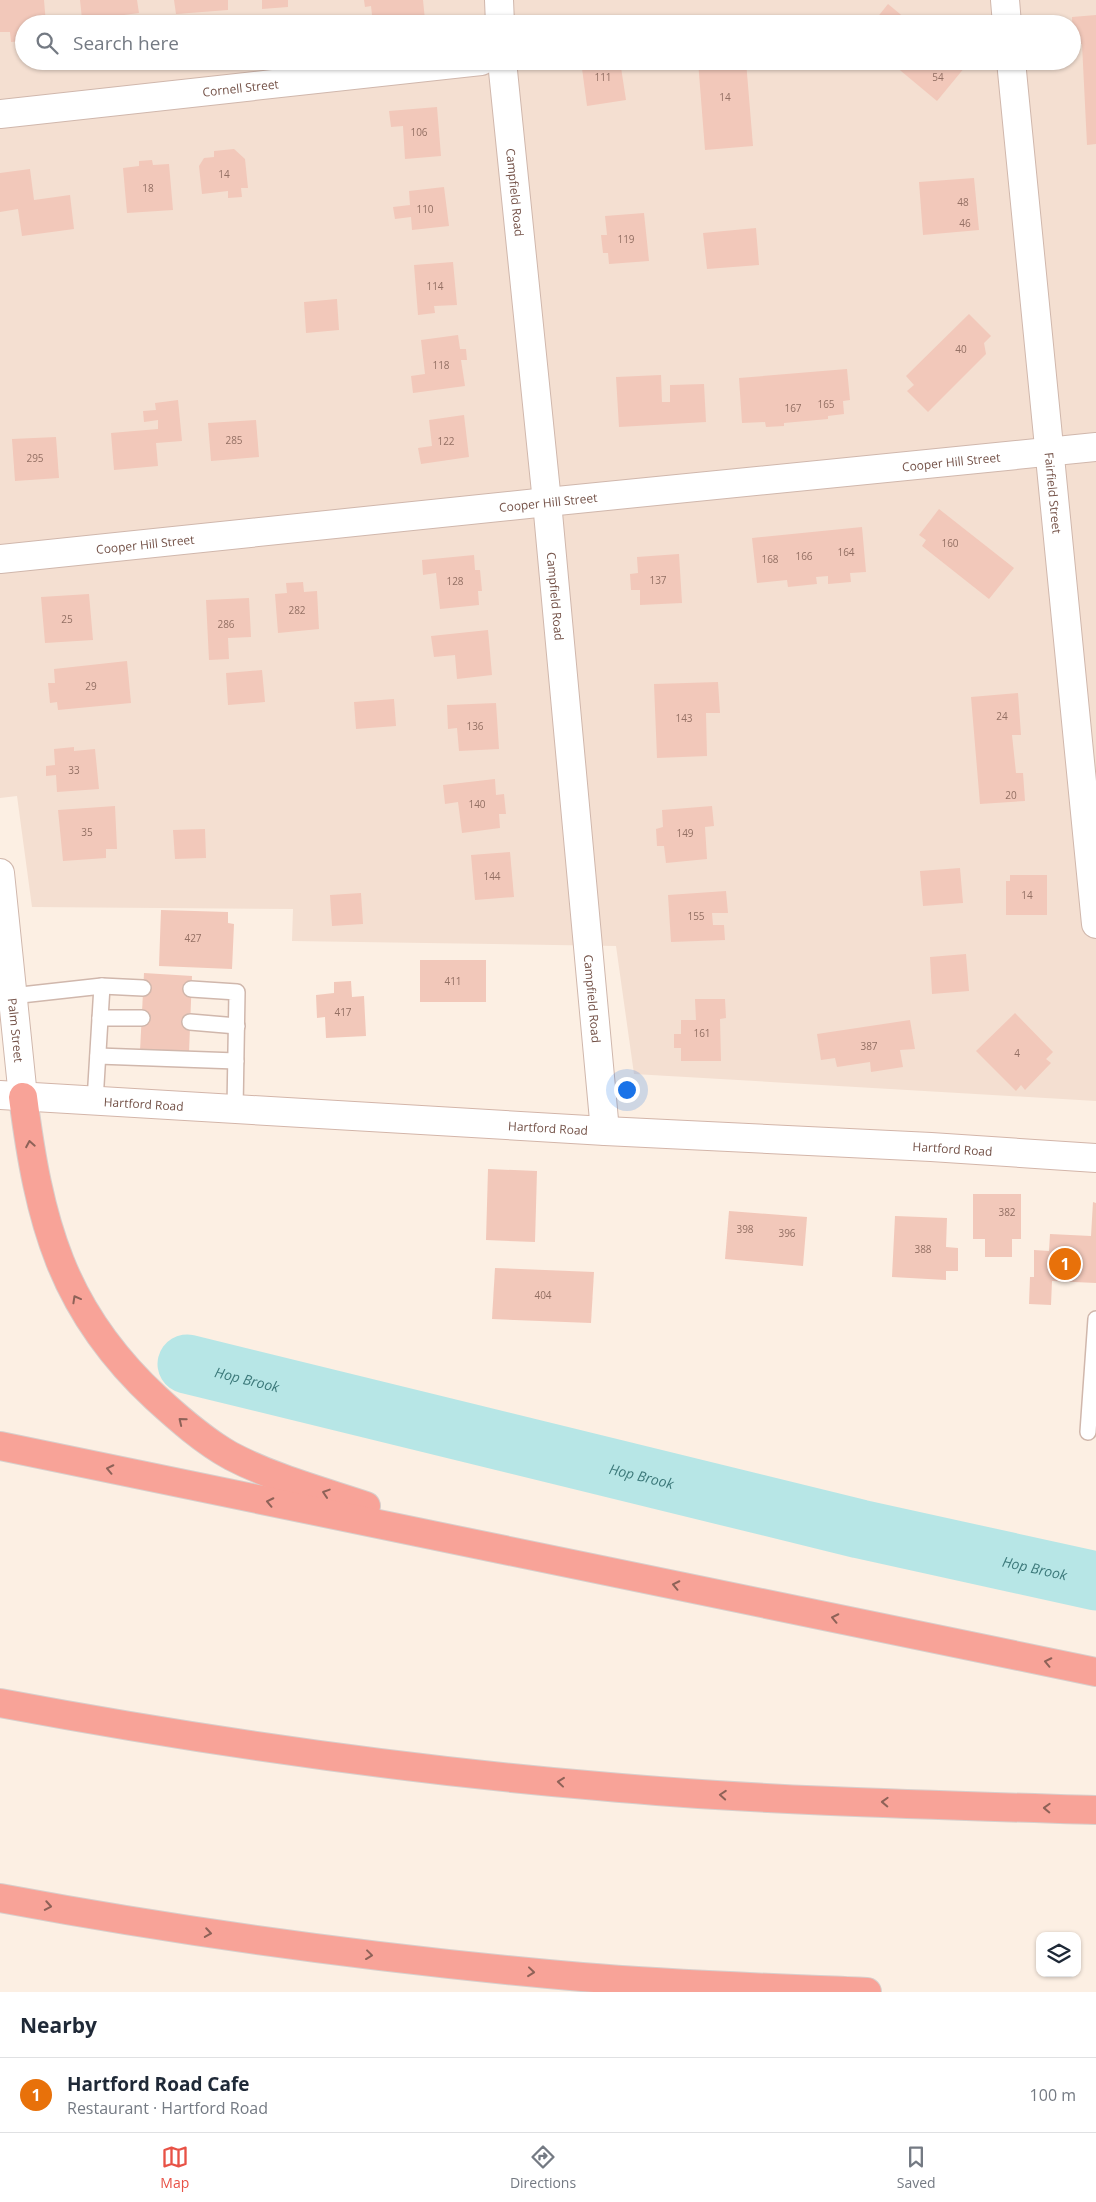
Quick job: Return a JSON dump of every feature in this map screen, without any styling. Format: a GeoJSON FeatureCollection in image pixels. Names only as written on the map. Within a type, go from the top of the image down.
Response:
{"type":"FeatureCollection","features":[{"type":"Feature","properties":{"kind":"highway"},"geometry":{"type":"LineString","coordinates":[[12,1096],[63,1270],[84,1313],[97,1332],[122,1363],[158,1400],[216,1447],[250,1464],[291,1481],[506,1550]]}},
{"type":"Feature","properties":{"kind":"highway"},"geometry":{"type":"LineString","coordinates":[[0,1446],[1096,1672]]}},
{"type":"Feature","properties":{"kind":"highway"},"geometry":{"type":"LineString","coordinates":[[0,1703],[225,1742],[342,1759],[599,1786],[828,1800],[1096,1810]]}},
{"type":"Feature","properties":{"kind":"highway"},"geometry":{"type":"LineString","coordinates":[[0,1898],[227,1936],[442,1963],[653,1982],[867,1992]]}},
{"type":"Feature","properties":{"kind":"street"},"geometry":{"type":"LineString","coordinates":[[499,0],[500,15]]}},
{"type":"Feature","properties":{"kind":"street"},"geometry":{"type":"LineString","coordinates":[[1005,0],[1007,15]]}},
{"type":"Feature","properties":{"kind":"street","name":"Cornell Street"},"geometry":{"type":"LineString","coordinates":[[0,114],[399,70]]}},
{"type":"Feature","properties":{"kind":"street","name":"Campfield Road"},"geometry":{"type":"LineString","coordinates":[[503,70],[547,502],[605,1131]]}},
{"type":"Feature","properties":{"kind":"street","name":"Fairfield Street"},"geometry":{"type":"LineString","coordinates":[[1012,70],[1096,924]]}},
{"type":"Feature","properties":{"kind":"street","name":"Cooper Hill Street"},"geometry":{"type":"LineString","coordinates":[[0,559],[1096,447]]}},
{"type":"Feature","properties":{"kind":"street","name":"Palm Street"},"geometry":{"type":"LineString","coordinates":[[0,873],[12,996],[12,1096]]}},
{"type":"Feature","properties":{"kind":"street","name":"Hartford Road"},"geometry":{"type":"LineString","coordinates":[[12,1096],[605,1131],[931,1146],[1096,1158]]}},
{"type":"Feature","properties":{"kind":"lane"},"geometry":{"type":"LineString","coordinates":[[12,996],[102,986],[143,988]]}},
{"type":"Feature","properties":{"kind":"lane"},"geometry":{"type":"LineString","coordinates":[[96,1101],[102,986]]}},
{"type":"Feature","properties":{"kind":"lane"},"geometry":{"type":"LineString","coordinates":[[191,989],[237,992],[235,1108]]}},
{"type":"Feature","properties":{"kind":"lane"},"geometry":{"type":"LineString","coordinates":[[100,1018],[142,1018]]}},
{"type":"Feature","properties":{"kind":"lane"},"geometry":{"type":"LineString","coordinates":[[190,1022],[237,1026]]}},
{"type":"Feature","properties":{"kind":"lane"},"geometry":{"type":"LineString","coordinates":[[98,1056],[236,1061]]}},
{"type":"Feature","properties":{"kind":"lane"},"geometry":{"type":"LineString","coordinates":[[1088,1432],[1096,1319]]}},
{"type":"Feature","properties":{"kind":"shaded area"},"geometry":{"type":"Polygon","coordinates":[[[0,0],[1096,0],[1096,1101],[634,1074],[616,946],[292,941],[293,909],[32,907],[17,796],[0,798],[0,0]]]}},
{"type":"Feature","properties":{"kind":"building"},"geometry":{"type":"Polygon","coordinates":[[[0,0],[44,0],[45,15],[15,15],[15,42],[11,42],[10,32],[0,32],[0,0]]]}},
{"type":"Feature","properties":{"kind":"building"},"geometry":{"type":"Polygon","coordinates":[[[80,0],[137,0],[139,13],[124,15],[82,15],[80,0]]]}},
{"type":"Feature","properties":{"kind":"building"},"geometry":{"type":"Polygon","coordinates":[[[174,0],[228,0],[228,10],[176,14],[174,0]]]}},
{"type":"Feature","properties":{"kind":"building"},"geometry":{"type":"Polygon","coordinates":[[[262,0],[288,0],[288,7],[262,9],[262,0]]]}},
{"type":"Feature","properties":{"kind":"building"},"geometry":{"type":"Polygon","coordinates":[[[364,0],[423,0],[424,15],[372,15],[371,6],[365,7],[364,0]]]}},
{"type":"Feature","properties":{"kind":"building"},"geometry":{"type":"Polygon","coordinates":[[[888,4],[901,15],[879,15],[888,4]]]}},
{"type":"Feature","properties":{"kind":"building"},"geometry":{"type":"Polygon","coordinates":[[[1096,15],[1096,144],[1087,145],[1081,44],[1081,16],[1096,15]]]}},
{"type":"Feature","properties":{"kind":"building"},"geometry":{"type":"Polygon","coordinates":[[[582,70],[621,70],[626,100],[587,106],[582,70]]]}},
{"type":"Feature","properties":{"kind":"building"},"geometry":{"type":"Polygon","coordinates":[[[699,70],[747,70],[753,146],[705,150],[699,70]]]}},
{"type":"Feature","properties":{"kind":"building"},"geometry":{"type":"Polygon","coordinates":[[[900,70],[963,70],[937,101],[900,70]]]}},
{"type":"Feature","properties":{"kind":"building"},"geometry":{"type":"Polygon","coordinates":[[[437,107],[441,156],[405,159],[403,126],[391,127],[389,111],[437,107]]]}},
{"type":"Feature","properties":{"kind":"building"},"geometry":{"type":"Polygon","coordinates":[[[234,149],[245,159],[248,188],[241,188],[242,197],[228,198],[228,191],[202,194],[199,166],[204,158],[214,157],[214,151],[234,149]]]}},
{"type":"Feature","properties":{"kind":"building"},"geometry":{"type":"Polygon","coordinates":[[[152,160],[153,165],[169,164],[173,210],[127,213],[123,168],[139,166],[139,161],[152,160]]]}},
{"type":"Feature","properties":{"kind":"building"},"geometry":{"type":"Polygon","coordinates":[[[30,169],[34,200],[70,195],[74,229],[22,236],[18,209],[0,212],[0,173],[30,169]]]}},
{"type":"Feature","properties":{"kind":"building"},"geometry":{"type":"Polygon","coordinates":[[[974,178],[979,230],[923,235],[919,182],[974,178]]]}},
{"type":"Feature","properties":{"kind":"building"},"geometry":{"type":"Polygon","coordinates":[[[444,187],[449,226],[412,230],[411,217],[395,219],[393,207],[410,205],[409,191],[444,187]]]}},
{"type":"Feature","properties":{"kind":"building"},"geometry":{"type":"Polygon","coordinates":[[[644,213],[649,261],[609,264],[608,253],[603,253],[601,235],[607,235],[605,216],[644,213]]]}},
{"type":"Feature","properties":{"kind":"building"},"geometry":{"type":"Polygon","coordinates":[[[756,228],[759,265],[707,269],[703,233],[756,228]]]}},
{"type":"Feature","properties":{"kind":"building"},"geometry":{"type":"Polygon","coordinates":[[[453,262],[457,305],[434,306],[435,313],[418,315],[414,265],[453,262]]]}},
{"type":"Feature","properties":{"kind":"building"},"geometry":{"type":"Polygon","coordinates":[[[337,299],[339,330],[306,333],[304,302],[337,299]]]}},
{"type":"Feature","properties":{"kind":"building"},"geometry":{"type":"Polygon","coordinates":[[[969,314],[991,336],[984,343],[986,354],[928,412],[907,391],[914,385],[906,376],[969,314]]]}},
{"type":"Feature","properties":{"kind":"building"},"geometry":{"type":"Polygon","coordinates":[[[458,335],[460,349],[466,349],[467,360],[461,360],[465,386],[413,393],[411,376],[425,374],[421,340],[458,335]]]}},
{"type":"Feature","properties":{"kind":"building"},"geometry":{"type":"Polygon","coordinates":[[[847,369],[850,400],[843,401],[844,414],[828,416],[828,419],[784,423],[784,426],[766,427],[765,422],[742,423],[739,378],[847,369]]]}},
{"type":"Feature","properties":{"kind":"building"},"geometry":{"type":"Polygon","coordinates":[[[661,375],[662,402],[670,402],[670,385],[704,384],[706,422],[619,427],[616,377],[661,375]]]}},
{"type":"Feature","properties":{"kind":"building"},"geometry":{"type":"Polygon","coordinates":[[[178,400],[182,441],[156,443],[158,466],[114,470],[111,433],[158,429],[158,420],[144,422],[143,411],[156,410],[155,403],[178,400]]]}},
{"type":"Feature","properties":{"kind":"building"},"geometry":{"type":"Polygon","coordinates":[[[464,415],[469,457],[421,464],[418,448],[432,446],[429,420],[464,415]]]}},
{"type":"Feature","properties":{"kind":"building"},"geometry":{"type":"Polygon","coordinates":[[[256,420],[259,457],[211,461],[208,423],[256,420]]]}},
{"type":"Feature","properties":{"kind":"building"},"geometry":{"type":"Polygon","coordinates":[[[56,437],[59,478],[15,481],[12,439],[56,437]]]}},
{"type":"Feature","properties":{"kind":"building"},"geometry":{"type":"Polygon","coordinates":[[[939,509],[1014,568],[989,599],[922,546],[926,540],[919,535],[939,509]]]}},
{"type":"Feature","properties":{"kind":"building"},"geometry":{"type":"Polygon","coordinates":[[[862,527],[866,572],[850,573],[851,582],[828,584],[828,576],[816,577],[817,584],[788,587],[787,580],[757,583],[752,538],[862,527]]]}},
{"type":"Feature","properties":{"kind":"building"},"geometry":{"type":"Polygon","coordinates":[[[679,554],[682,603],[640,605],[640,590],[631,590],[630,574],[638,573],[637,557],[679,554]]]}},
{"type":"Feature","properties":{"kind":"building"},"geometry":{"type":"Polygon","coordinates":[[[474,555],[475,570],[480,570],[482,591],[478,591],[479,605],[440,609],[436,573],[423,575],[422,560],[474,555]]]}},
{"type":"Feature","properties":{"kind":"building"},"geometry":{"type":"Polygon","coordinates":[[[303,582],[304,592],[317,591],[319,629],[278,633],[275,594],[287,593],[286,583],[303,582]]]}},
{"type":"Feature","properties":{"kind":"building"},"geometry":{"type":"Polygon","coordinates":[[[89,594],[93,640],[45,643],[41,597],[89,594]]]}},
{"type":"Feature","properties":{"kind":"building"},"geometry":{"type":"Polygon","coordinates":[[[249,598],[251,637],[228,638],[229,659],[209,660],[206,600],[249,598]]]}},
{"type":"Feature","properties":{"kind":"building"},"geometry":{"type":"Polygon","coordinates":[[[488,630],[492,675],[457,679],[455,655],[434,657],[431,636],[488,630]]]}},
{"type":"Feature","properties":{"kind":"building"},"geometry":{"type":"Polygon","coordinates":[[[127,661],[131,703],[58,710],[57,702],[50,703],[48,683],[55,683],[54,669],[127,661]]]}},
{"type":"Feature","properties":{"kind":"building"},"geometry":{"type":"Polygon","coordinates":[[[262,670],[265,702],[228,705],[226,673],[262,670]]]}},
{"type":"Feature","properties":{"kind":"building"},"geometry":{"type":"Polygon","coordinates":[[[718,682],[720,713],[706,713],[707,756],[657,758],[654,684],[718,682]]]}},
{"type":"Feature","properties":{"kind":"building"},"geometry":{"type":"Polygon","coordinates":[[[1018,693],[1021,735],[1012,735],[1016,773],[1023,773],[1025,801],[980,804],[971,697],[1018,693]]]}},
{"type":"Feature","properties":{"kind":"building"},"geometry":{"type":"Polygon","coordinates":[[[394,699],[396,726],[356,729],[354,702],[394,699]]]}},
{"type":"Feature","properties":{"kind":"building"},"geometry":{"type":"Polygon","coordinates":[[[496,703],[499,749],[459,751],[457,728],[448,729],[447,705],[496,703]]]}},
{"type":"Feature","properties":{"kind":"building"},"geometry":{"type":"Polygon","coordinates":[[[74,747],[74,751],[95,749],[99,789],[57,792],[56,775],[46,776],[46,766],[55,765],[54,749],[74,747]]]}},
{"type":"Feature","properties":{"kind":"building"},"geometry":{"type":"Polygon","coordinates":[[[495,779],[496,795],[504,794],[506,814],[499,814],[500,828],[462,833],[458,802],[445,804],[443,785],[495,779]]]}},
{"type":"Feature","properties":{"kind":"building"},"geometry":{"type":"Polygon","coordinates":[[[115,806],[117,849],[106,849],[106,858],[63,861],[58,810],[115,806]]]}},
{"type":"Feature","properties":{"kind":"building"},"geometry":{"type":"Polygon","coordinates":[[[712,806],[714,826],[705,827],[707,859],[666,863],[664,846],[657,846],[656,829],[663,827],[662,810],[712,806]]]}},
{"type":"Feature","properties":{"kind":"building"},"geometry":{"type":"Polygon","coordinates":[[[205,829],[206,858],[175,859],[173,830],[205,829]]]}},
{"type":"Feature","properties":{"kind":"building"},"geometry":{"type":"Polygon","coordinates":[[[510,852],[514,897],[475,900],[471,855],[510,852]]]}},
{"type":"Feature","properties":{"kind":"building"},"geometry":{"type":"Polygon","coordinates":[[[960,868],[963,903],[923,906],[920,871],[960,868]]]}},
{"type":"Feature","properties":{"kind":"building"},"geometry":{"type":"Polygon","coordinates":[[[1010,875],[1047,875],[1047,915],[1006,915],[1006,881],[1010,881],[1010,875]]]}},
{"type":"Feature","properties":{"kind":"building"},"geometry":{"type":"Polygon","coordinates":[[[726,891],[728,913],[712,913],[713,925],[724,925],[725,940],[671,942],[668,895],[726,891]]]}},
{"type":"Feature","properties":{"kind":"building"},"geometry":{"type":"Polygon","coordinates":[[[361,893],[363,924],[332,926],[330,895],[361,893]]]}},
{"type":"Feature","properties":{"kind":"building"},"geometry":{"type":"Polygon","coordinates":[[[161,910],[228,912],[228,923],[234,924],[232,969],[159,966],[161,910]]]}},
{"type":"Feature","properties":{"kind":"building"},"geometry":{"type":"Polygon","coordinates":[[[966,954],[969,991],[932,994],[930,957],[966,954]]]}},
{"type":"Feature","properties":{"kind":"building"},"geometry":{"type":"Polygon","coordinates":[[[420,960],[486,960],[486,1002],[420,1002],[420,960]]]}},
{"type":"Feature","properties":{"kind":"building"},"geometry":{"type":"Polygon","coordinates":[[[144,973],[192,976],[189,1053],[140,1051],[144,973]]]}},
{"type":"Feature","properties":{"kind":"building"},"geometry":{"type":"Polygon","coordinates":[[[351,981],[352,997],[364,996],[366,1036],[326,1038],[325,1017],[317,1018],[316,995],[334,993],[334,982],[351,981]]]}},
{"type":"Feature","properties":{"kind":"building"},"geometry":{"type":"Polygon","coordinates":[[[695,999],[725,999],[726,1018],[720,1019],[721,1061],[681,1061],[681,1048],[674,1048],[674,1034],[681,1034],[681,1020],[696,1020],[695,999]]]}},
{"type":"Feature","properties":{"kind":"building"},"geometry":{"type":"Polygon","coordinates":[[[1015,1013],[1053,1052],[1046,1059],[1051,1063],[1025,1090],[1021,1085],[1016,1091],[976,1051],[1015,1013]]]}},
{"type":"Feature","properties":{"kind":"building"},"geometry":{"type":"Polygon","coordinates":[[[910,1020],[915,1049],[900,1050],[903,1067],[871,1072],[870,1062],[837,1067],[835,1058],[821,1060],[817,1034],[910,1020]]]}},
{"type":"Feature","properties":{"kind":"building"},"geometry":{"type":"Polygon","coordinates":[[[488,1169],[537,1171],[535,1242],[486,1240],[488,1169]]]}},
{"type":"Feature","properties":{"kind":"building"},"geometry":{"type":"Polygon","coordinates":[[[973,1194],[1021,1194],[1021,1239],[1012,1239],[1012,1257],[985,1257],[985,1239],[973,1239],[973,1194]]]}},
{"type":"Feature","properties":{"kind":"building"},"geometry":{"type":"Polygon","coordinates":[[[1093,1202],[1096,1203],[1096,1283],[1052,1281],[1051,1305],[1029,1304],[1030,1277],[1034,1277],[1034,1250],[1049,1251],[1050,1234],[1091,1236],[1093,1202]]]}},
{"type":"Feature","properties":{"kind":"building"},"geometry":{"type":"Polygon","coordinates":[[[729,1211],[807,1217],[803,1266],[725,1259],[729,1211]]]}},
{"type":"Feature","properties":{"kind":"building"},"geometry":{"type":"Polygon","coordinates":[[[895,1216],[947,1218],[946,1247],[958,1248],[958,1271],[946,1271],[946,1280],[892,1277],[895,1216]]]}},
{"type":"Feature","properties":{"kind":"building"},"geometry":{"type":"Polygon","coordinates":[[[495,1268],[594,1272],[591,1323],[492,1319],[495,1268]]]}},
{"type":"Feature","properties":{"kind":"waterway","name":"Hop Brook"},"geometry":{"type":"LineString","coordinates":[[187,1364],[860,1529],[1096,1581]]}},
{"type":"Feature","properties":{"kind":"place","name":"Hartford Road Cafe"},"geometry":{"type":"Point","coordinates":[1065,1264]}}]}
